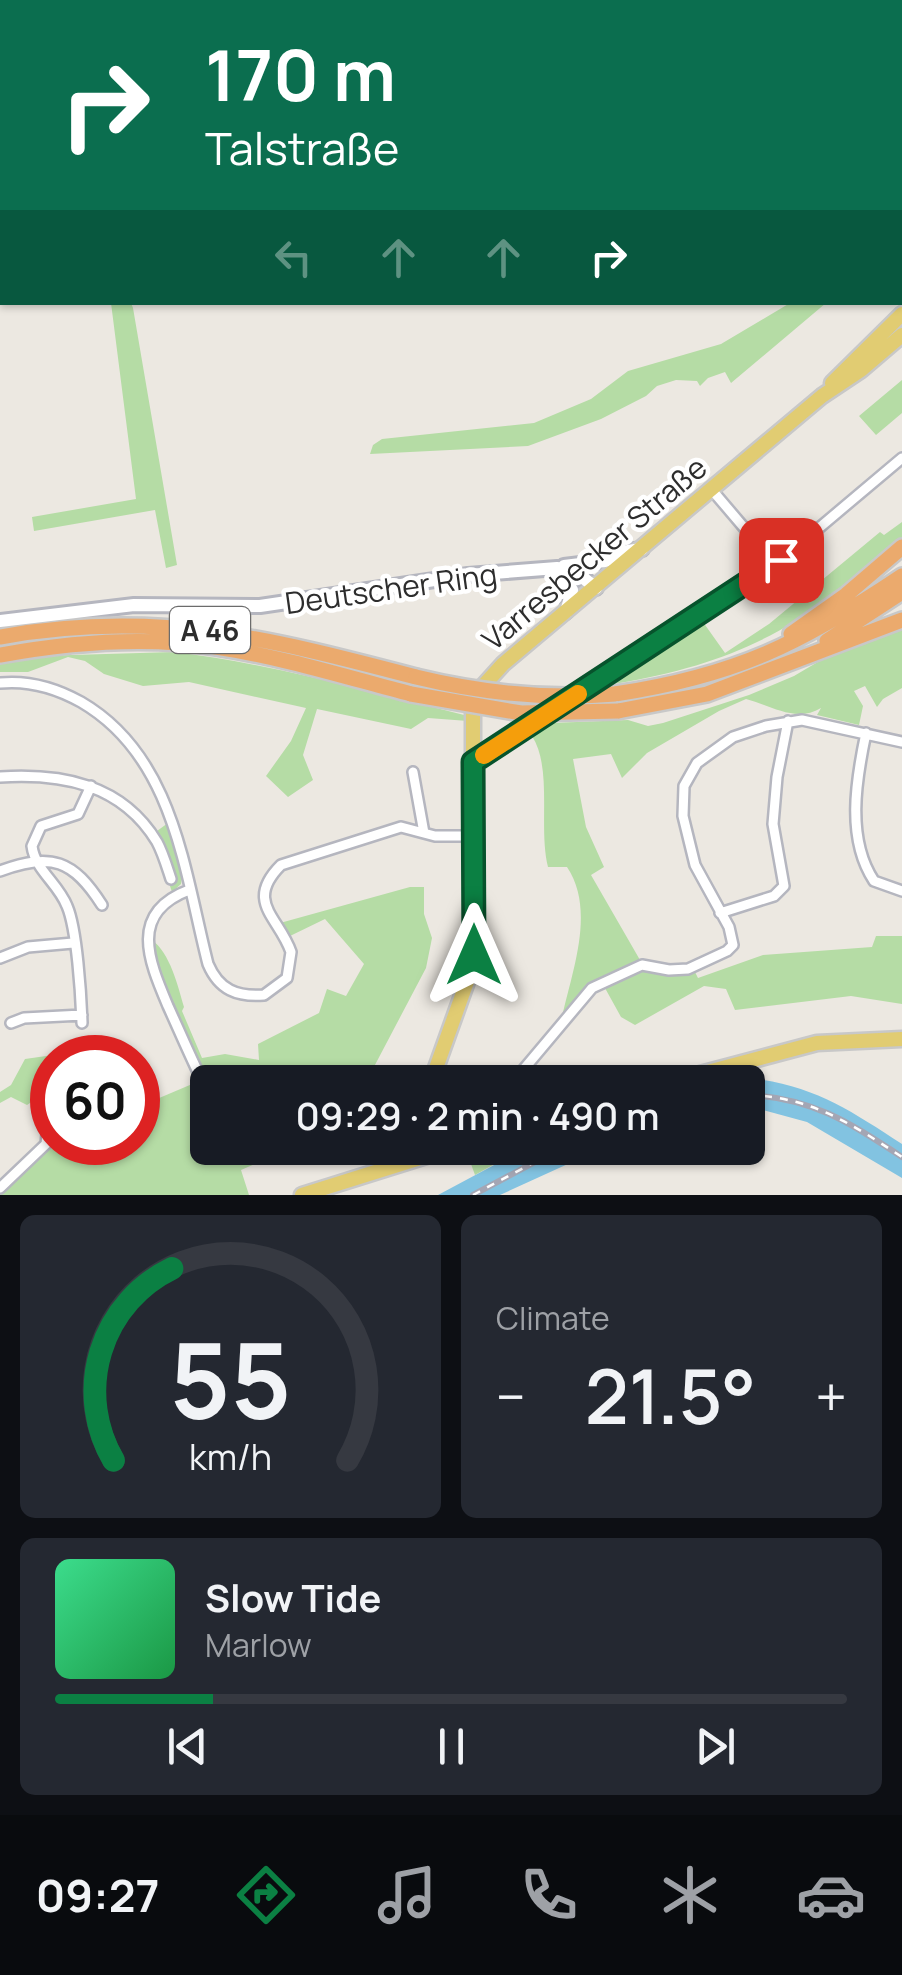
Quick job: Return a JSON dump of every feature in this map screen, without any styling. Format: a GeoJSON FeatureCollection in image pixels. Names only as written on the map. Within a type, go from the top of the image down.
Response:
{"type":"FeatureCollection","features":[{"type":"Feature","properties":{"kind":"highway"},"geometry":{"type":"LineString","coordinates":[[676,684],[761,651],[808,624],[902,547]]}},
{"type":"Feature","properties":{"kind":"highway","name":"A 46"},"geometry":{"type":"LineString","coordinates":[[0,637],[99,626],[193,628],[260,637],[416,676],[512,694],[615,694],[676,684],[731,669],[788,646],[902,576]]}},
{"type":"Feature","properties":{"kind":"highway","name":"A 46"},"geometry":{"type":"LineString","coordinates":[[0,655],[53,646],[132,641],[200,645],[311,667],[411,694],[521,713],[618,711],[707,694],[802,657],[902,592]]}},
{"type":"Feature","properties":{"kind":"highway"},"geometry":{"type":"LineString","coordinates":[[802,657],[902,620]]}},
{"type":"Feature","properties":{"kind":"main road","name":"Varresbecker Straße"},"geometry":{"type":"LineString","coordinates":[[822,396],[836,377],[902,313]]}},
{"type":"Feature","properties":{"kind":"main road","name":"Varresbecker Straße"},"geometry":{"type":"LineString","coordinates":[[437,1065],[473,965],[473,714],[484,685],[503,664],[822,396],[902,335]]}},
{"type":"Feature","properties":{"kind":"main road"},"geometry":{"type":"LineString","coordinates":[[734,1065],[817,1043],[902,1039]]}},
{"type":"Feature","properties":{"kind":"main road"},"geometry":{"type":"LineString","coordinates":[[302,1195],[393,1165]]}},
{"type":"Feature","properties":{"kind":"street"},"geometry":{"type":"LineString","coordinates":[[473,762],[775,564],[902,458]]}},
{"type":"Feature","properties":{"kind":"street"},"geometry":{"type":"LineString","coordinates":[[712,490],[775,564]]}},
{"type":"Feature","properties":{"kind":"street","name":"Deutscher Ring"},"geometry":{"type":"LineString","coordinates":[[0,620],[134,605],[242,608],[468,574],[557,568],[604,561],[642,549]]}},
{"type":"Feature","properties":{"kind":"street"},"geometry":{"type":"LineString","coordinates":[[557,568],[572,570],[596,588]]}},
{"type":"Feature","properties":{"kind":"street"},"geometry":{"type":"LineString","coordinates":[[557,568],[572,590],[566,612]]}},
{"type":"Feature","properties":{"kind":"street"},"geometry":{"type":"LineString","coordinates":[[0,683],[48,686],[112,723],[126,737],[148,768],[168,812],[208,964],[215,979],[234,993],[264,995],[280,985],[291,965],[288,942],[265,908],[266,888],[274,871],[290,859],[401,827],[424,833],[473,836]]}},
{"type":"Feature","properties":{"kind":"street"},"geometry":{"type":"LineString","coordinates":[[528,1065],[592,988],[642,965],[680,971],[733,945],[733,937],[708,893],[690,847],[681,803],[684,786],[697,763],[718,746],[749,730],[788,722],[816,721],[902,742]]}},
{"type":"Feature","properties":{"kind":"street"},"geometry":{"type":"LineString","coordinates":[[720,913],[774,896],[784,886],[773,824],[788,722]]}},
{"type":"Feature","properties":{"kind":"street"},"geometry":{"type":"LineString","coordinates":[[866,733],[857,782],[857,822],[865,864],[874,881],[902,891]]}},
{"type":"Feature","properties":{"kind":"street"},"geometry":{"type":"LineString","coordinates":[[413,772],[424,833]]}},
{"type":"Feature","properties":{"kind":"street"},"geometry":{"type":"LineString","coordinates":[[0,777],[49,776],[91,786],[129,810],[157,842],[171,879]]}},
{"type":"Feature","properties":{"kind":"street"},"geometry":{"type":"LineString","coordinates":[[0,1034],[24,1018],[82,1019],[68,908],[37,862],[32,846],[36,831],[46,823],[78,814],[91,786]]}},
{"type":"Feature","properties":{"kind":"street"},"geometry":{"type":"LineString","coordinates":[[0,871],[37,862],[54,861],[70,866],[86,879],[102,905]]}},
{"type":"Feature","properties":{"kind":"street"},"geometry":{"type":"LineString","coordinates":[[189,890],[174,896],[160,909],[151,924],[147,950],[195,1065]]}},
{"type":"Feature","properties":{"kind":"street"},"geometry":{"type":"LineString","coordinates":[[0,958],[28,948],[74,944]]}},
{"type":"Feature","properties":{"kind":"street"},"geometry":{"type":"LineString","coordinates":[[0,1188],[30,1159]]}},
{"type":"Feature","properties":{"kind":"green space"},"geometry":{"type":"Polygon","coordinates":[[[111,305],[133,308],[177,565],[166,568],[155,510],[34,531],[32,517],[136,499],[111,305]]]}},
{"type":"Feature","properties":{"kind":"green space"},"geometry":{"type":"Polygon","coordinates":[[[787,305],[824,305],[731,383],[725,372],[708,378],[700,386],[697,381],[676,380],[657,386],[646,396],[601,419],[528,446],[370,454],[373,445],[382,439],[534,423],[591,399],[628,371],[721,344],[787,305]]]}},
{"type":"Feature","properties":{"kind":"green space"},"geometry":{"type":"Polygon","coordinates":[[[902,380],[902,413],[876,435],[859,416],[902,380]]]}},
{"type":"Feature","properties":{"kind":"green space"},"geometry":{"type":"Polygon","coordinates":[[[902,522],[902,538],[803,617],[737,651],[614,684],[703,622],[725,653],[769,624],[880,532],[884,535],[902,522]]]}},
{"type":"Feature","properties":{"kind":"green space"},"geometry":{"type":"Polygon","coordinates":[[[902,629],[902,688],[877,707],[865,686],[854,691],[863,706],[859,725],[817,715],[821,708],[793,714],[746,699],[647,753],[622,778],[611,754],[573,759],[586,827],[604,867],[591,875],[640,960],[692,966],[698,978],[763,955],[872,947],[876,936],[902,936],[902,1004],[851,996],[735,1010],[726,989],[704,986],[635,1025],[621,1017],[600,979],[587,987],[562,1017],[576,961],[580,902],[567,867],[548,867],[544,781],[532,736],[551,723],[663,723],[749,695],[794,676],[833,653],[902,629]]]}},
{"type":"Feature","properties":{"kind":"green space"},"geometry":{"type":"Polygon","coordinates":[[[174,652],[322,680],[468,716],[468,721],[428,718],[411,729],[317,709],[303,755],[313,780],[288,797],[266,776],[291,741],[306,708],[189,682],[143,686],[68,657],[28,672],[0,672],[0,664],[38,656],[174,652]]]}},
{"type":"Feature","properties":{"kind":"green space"},"geometry":{"type":"Polygon","coordinates":[[[168,823],[182,876],[181,884],[172,892],[169,883],[176,878],[175,871],[157,831],[168,823]]]}},
{"type":"Feature","properties":{"kind":"green space"},"geometry":{"type":"Polygon","coordinates":[[[410,887],[424,887],[424,914],[432,938],[426,968],[375,1065],[198,1065],[161,977],[152,940],[172,970],[182,1011],[202,1058],[225,1054],[259,1060],[258,1044],[319,1013],[327,989],[346,996],[364,964],[325,919],[290,936],[280,923],[410,887]]]}},
{"type":"Feature","properties":{"kind":"green space"},"geometry":{"type":"Polygon","coordinates":[[[30,1058],[30,1103],[11,1097],[0,1103],[0,1092],[11,1085],[25,1059],[30,1058]]]}},
{"type":"Feature","properties":{"kind":"green space"},"geometry":{"type":"Polygon","coordinates":[[[190,1085],[190,1165],[252,1165],[241,1170],[249,1195],[0,1195],[30,1165],[160,1165],[160,1098],[190,1085]]]}},
{"type":"Feature","properties":{"kind":"green space"},"geometry":{"type":"Polygon","coordinates":[[[471,1165],[493,1165],[475,1175],[471,1165]]]}},
{"type":"Feature","properties":{"kind":"water"},"geometry":{"type":"Polygon","coordinates":[[[765,1080],[812,1093],[902,1144],[902,1178],[807,1122],[765,1111],[765,1080]]]}},
{"type":"Feature","properties":{"kind":"water"},"geometry":{"type":"Polygon","coordinates":[[[494,1165],[566,1165],[500,1195],[438,1195],[494,1165]]]}},
{"type":"Feature","properties":{"kind":"railway"},"geometry":{"type":"LineString","coordinates":[[765,1096],[829,1114],[902,1157]]}},
{"type":"Feature","properties":{"kind":"railway"},"geometry":{"type":"LineString","coordinates":[[473,1195],[529,1165]]}},
{"type":"Feature","properties":{"kind":"slow traffic"},"geometry":{"type":"LineString","coordinates":[[484,755],[578,694]]}},
{"type":"Feature","properties":{"kind":"route"},"geometry":{"type":"LineString","coordinates":[[474,955],[473,762],[781,560]]}}]}
